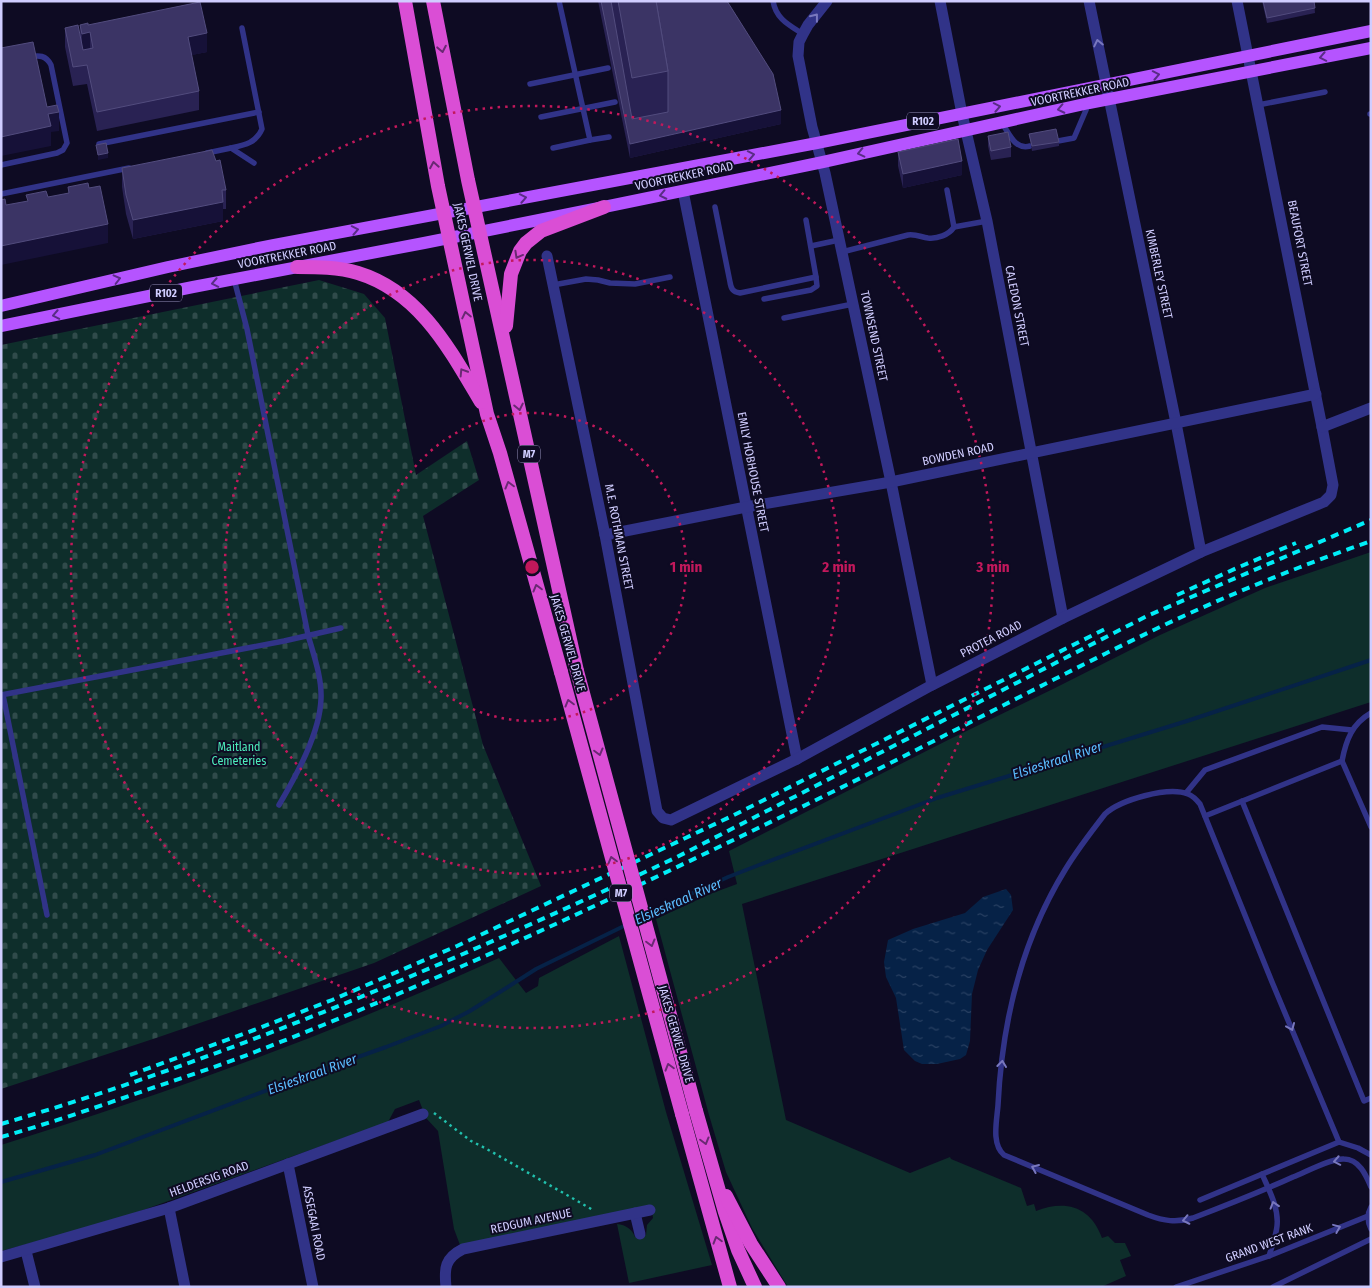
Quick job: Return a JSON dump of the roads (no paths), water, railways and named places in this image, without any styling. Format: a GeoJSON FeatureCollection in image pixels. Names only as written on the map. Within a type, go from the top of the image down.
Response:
{"type":"FeatureCollection","features":[{"type":"Feature","properties":{"kind":"highway","name":"JAKES GERWEL DRIVE"},"geometry":{"type":"LineString","coordinates":[[405,1],[449,238],[488,414],[730,1287]]}},
{"type":"Feature","properties":{"kind":"highway","name":"JAKES GERWEL DRIVE"},"geometry":{"type":"LineString","coordinates":[[433,1],[468,180],[577,671],[724,1212],[754,1287]]}},
{"type":"Feature","properties":{"kind":"highway"},"geometry":{"type":"LineString","coordinates":[[505,342],[510,274],[520,250],[541,231],[604,207]]}},
{"type":"Feature","properties":{"kind":"highway"},"geometry":{"type":"LineString","coordinates":[[297,267],[352,272],[377,281],[403,296],[419,310],[437,332],[488,414]]}},
{"type":"Feature","properties":{"kind":"highway"},"geometry":{"type":"LineString","coordinates":[[713,1171],[751,1244],[779,1287]]}},
{"type":"Feature","properties":{"kind":"main road","name":"VOORTREKKER ROAD"},"geometry":{"type":"LineString","coordinates":[[1,306],[273,245],[962,114],[1371,31]]}},
{"type":"Feature","properties":{"kind":"main road","name":"VOORTREKKER ROAD"},"geometry":{"type":"LineString","coordinates":[[1,326],[683,191],[1089,103],[1371,48]]}},
{"type":"Feature","properties":{"kind":"street","name":"TOWNSEND STREET"},"geometry":{"type":"LineString","coordinates":[[828,1],[803,34],[798,56],[812,127],[823,162],[932,685]]}},
{"type":"Feature","properties":{"kind":"street","name":"CALEDON STREET"},"geometry":{"type":"LineString","coordinates":[[940,1],[962,114],[987,221],[1063,618]]}},
{"type":"Feature","properties":{"kind":"street","name":"KIMBERLEY STREET"},"geometry":{"type":"LineString","coordinates":[[1089,1],[1201,552]]}},
{"type":"Feature","properties":{"kind":"street","name":"BEAUFORT STREET"},"geometry":{"type":"LineString","coordinates":[[1237,1],[1316,394],[1332,491]]}},
{"type":"Feature","properties":{"kind":"street","name":"EMILY HOBHOUSE STREET"},"geometry":{"type":"LineString","coordinates":[[683,191],[797,759]]}},
{"type":"Feature","properties":{"kind":"street","name":"M.E. ROTHMAN STREET"},"geometry":{"type":"LineString","coordinates":[[547,256],[605,536],[657,811],[667,820]]}},
{"type":"Feature","properties":{"kind":"street","name":"BOWDEN ROAD"},"geometry":{"type":"LineString","coordinates":[[605,536],[746,507],[891,482],[1316,394]]}},
{"type":"Feature","properties":{"kind":"street"},"geometry":{"type":"LineString","coordinates":[[1322,427],[1371,408]]}},
{"type":"Feature","properties":{"kind":"street","name":"PROTEA ROAD"},"geometry":{"type":"LineString","coordinates":[[667,820],[676,819],[797,759],[932,685],[1063,618],[1201,552],[1324,502],[1331,495],[1332,491]]}},
{"type":"Feature","properties":{"kind":"street","name":"HELDERSIG ROAD"},"geometry":{"type":"LineString","coordinates":[[1,1257],[169,1208],[423,1114]]}},
{"type":"Feature","properties":{"kind":"street","name":"ASSEGAAI ROAD"},"geometry":{"type":"LineString","coordinates":[[288,1164],[313,1287]]}},
{"type":"Feature","properties":{"kind":"street"},"geometry":{"type":"LineString","coordinates":[[169,1208],[185,1287]]}},
{"type":"Feature","properties":{"kind":"street","name":"REDGUM AVENUE"},"geometry":{"type":"LineString","coordinates":[[446,1287],[445,1272],[447,1262],[454,1254],[463,1249],[650,1210]]}},
{"type":"Feature","properties":{"kind":"street"},"geometry":{"type":"LineString","coordinates":[[635,1214],[640,1234]]}},
{"type":"Feature","properties":{"kind":"street"},"geometry":{"type":"LineString","coordinates":[[26,1250],[35,1287]]}},
{"type":"Feature","properties":{"kind":"lane"},"geometry":{"type":"LineString","coordinates":[[560,1],[590,140]]}},
{"type":"Feature","properties":{"kind":"lane"},"geometry":{"type":"LineString","coordinates":[[773,1],[780,18],[803,34]]}},
{"type":"Feature","properties":{"kind":"lane"},"geometry":{"type":"LineString","coordinates":[[202,154],[246,145],[257,138],[262,129],[242,28]]}},
{"type":"Feature","properties":{"kind":"lane"},"geometry":{"type":"LineString","coordinates":[[1,165],[57,153],[63,150],[67,142],[49,61],[42,56],[19,59]]}},
{"type":"Feature","properties":{"kind":"lane"},"geometry":{"type":"LineString","coordinates":[[530,84],[608,68]]}},
{"type":"Feature","properties":{"kind":"lane"},"geometry":{"type":"LineString","coordinates":[[1258,105],[1325,92]]}},
{"type":"Feature","properties":{"kind":"lane"},"geometry":{"type":"LineString","coordinates":[[541,116],[615,102]]}},
{"type":"Feature","properties":{"kind":"lane"},"geometry":{"type":"LineString","coordinates":[[1058,141],[1074,138],[1089,103]]}},
{"type":"Feature","properties":{"kind":"lane"},"geometry":{"type":"LineString","coordinates":[[99,144],[259,112]]}},
{"type":"Feature","properties":{"kind":"lane"},"geometry":{"type":"LineString","coordinates":[[1001,122],[1016,144],[1022,147],[1030,146]]}},
{"type":"Feature","properties":{"kind":"lane"},"geometry":{"type":"LineString","coordinates":[[553,148],[609,137]]}},
{"type":"Feature","properties":{"kind":"lane"},"geometry":{"type":"LineString","coordinates":[[230,148],[254,163]]}},
{"type":"Feature","properties":{"kind":"lane"},"geometry":{"type":"LineString","coordinates":[[1,194],[135,167]]}},
{"type":"Feature","properties":{"kind":"lane"},"geometry":{"type":"LineString","coordinates":[[947,190],[954,227]]}},
{"type":"Feature","properties":{"kind":"lane"},"geometry":{"type":"LineString","coordinates":[[715,207],[732,290],[740,293],[816,277]]}},
{"type":"Feature","properties":{"kind":"lane"},"geometry":{"type":"LineString","coordinates":[[764,299],[813,289],[816,286],[806,220]]}},
{"type":"Feature","properties":{"kind":"lane"},"geometry":{"type":"LineString","coordinates":[[842,252],[908,235],[917,234],[932,238],[946,235],[954,227],[987,221]]}},
{"type":"Feature","properties":{"kind":"lane"},"geometry":{"type":"LineString","coordinates":[[811,246],[839,240]]}},
{"type":"Feature","properties":{"kind":"lane"},"geometry":{"type":"LineString","coordinates":[[553,285],[586,280],[598,280],[616,284],[635,284],[670,277]]}},
{"type":"Feature","properties":{"kind":"lane"},"geometry":{"type":"LineString","coordinates":[[234,279],[257,377],[308,635],[321,685],[322,700],[315,731],[295,777],[279,805]]}},
{"type":"Feature","properties":{"kind":"lane"},"geometry":{"type":"LineString","coordinates":[[784,318],[853,304]]}},
{"type":"Feature","properties":{"kind":"lane"},"geometry":{"type":"LineString","coordinates":[[47,915],[2,695],[341,628]]}},
{"type":"Feature","properties":{"kind":"lane"},"geometry":{"type":"LineString","coordinates":[[1371,713],[1362,718],[1352,730],[1345,745],[1342,761],[1371,827]]}},
{"type":"Feature","properties":{"kind":"lane"},"geometry":{"type":"LineString","coordinates":[[1186,793],[1205,770],[1322,727],[1352,730]]}},
{"type":"Feature","properties":{"kind":"lane"},"geometry":{"type":"LineString","coordinates":[[1205,816],[1342,761]]}},
{"type":"Feature","properties":{"kind":"lane"},"geometry":{"type":"LineString","coordinates":[[1339,1142],[1200,804],[1194,797],[1176,791],[1164,792],[1121,804],[1110,810],[1065,869],[1036,929],[1019,972],[1004,1040],[999,1087],[996,1140],[1000,1152],[1148,1215],[1172,1222],[1193,1218],[1321,1165],[1343,1158],[1351,1160],[1360,1166],[1367,1176],[1371,1187]]}},
{"type":"Feature","properties":{"kind":"lane"},"geometry":{"type":"LineString","coordinates":[[1242,801],[1364,1101],[1371,1098]]}},
{"type":"Feature","properties":{"kind":"lane"},"geometry":{"type":"LineString","coordinates":[[1200,1200],[1339,1142],[1358,1148],[1371,1155]]}},
{"type":"Feature","properties":{"kind":"lane"},"geometry":{"type":"LineString","coordinates":[[1262,1174],[1275,1206],[1278,1225],[1269,1256]]}},
{"type":"Feature","properties":{"kind":"lane"},"geometry":{"type":"LineString","coordinates":[[1371,1207],[1368,1216],[1368,1223],[1371,1229]]}},
{"type":"Feature","properties":{"kind":"lane","name":"GRAND WEST RANK"},"geometry":{"type":"LineString","coordinates":[[1176,1287],[1269,1256],[1368,1216]]}},
{"type":"Feature","properties":{"kind":"lane"},"geometry":{"type":"LineString","coordinates":[[1276,1286],[1371,1239]]}},
{"type":"Feature","properties":{"kind":"water"},"geometry":{"type":"Polygon","coordinates":[[[1006,889],[1011,895],[1013,910],[987,950],[978,970],[972,994],[970,1041],[966,1055],[960,1059],[937,1064],[922,1064],[915,1061],[904,1050],[896,998],[886,977],[884,962],[888,940],[913,929],[965,913],[983,897],[1006,889]]]}},
{"type":"Feature","properties":{"kind":"waterway","name":"Elsieskraal River"},"geometry":{"type":"LineString","coordinates":[[1,1182],[95,1155],[441,1026],[470,1011],[536,969],[671,903],[759,865],[937,798],[1187,721],[1371,660]]}},
{"type":"Feature","properties":{"kind":"railway"},"geometry":{"type":"LineString","coordinates":[[1,1124],[88,1097],[260,1037],[344,1004],[512,933],[677,857],[1147,616],[1371,520]]}},
{"type":"Feature","properties":{"kind":"railway"},"geometry":{"type":"LineString","coordinates":[[1,1137],[80,1113],[225,1063],[406,991],[614,897],[863,777],[1162,626],[1265,581],[1371,541]]}},
{"type":"Feature","properties":{"kind":"railway"},"geometry":{"type":"LineString","coordinates":[[1177,595],[1296,543]]}},
{"type":"Feature","properties":{"kind":"railway"},"geometry":{"type":"LineString","coordinates":[[130,1075],[332,1000],[457,946],[732,816],[1109,627]]}},
{"type":"Feature","properties":{"kind":"park label","name":"Maitland Cemeteries"},"geometry":{"type":"Point","coordinates":[239,754]}}]}
